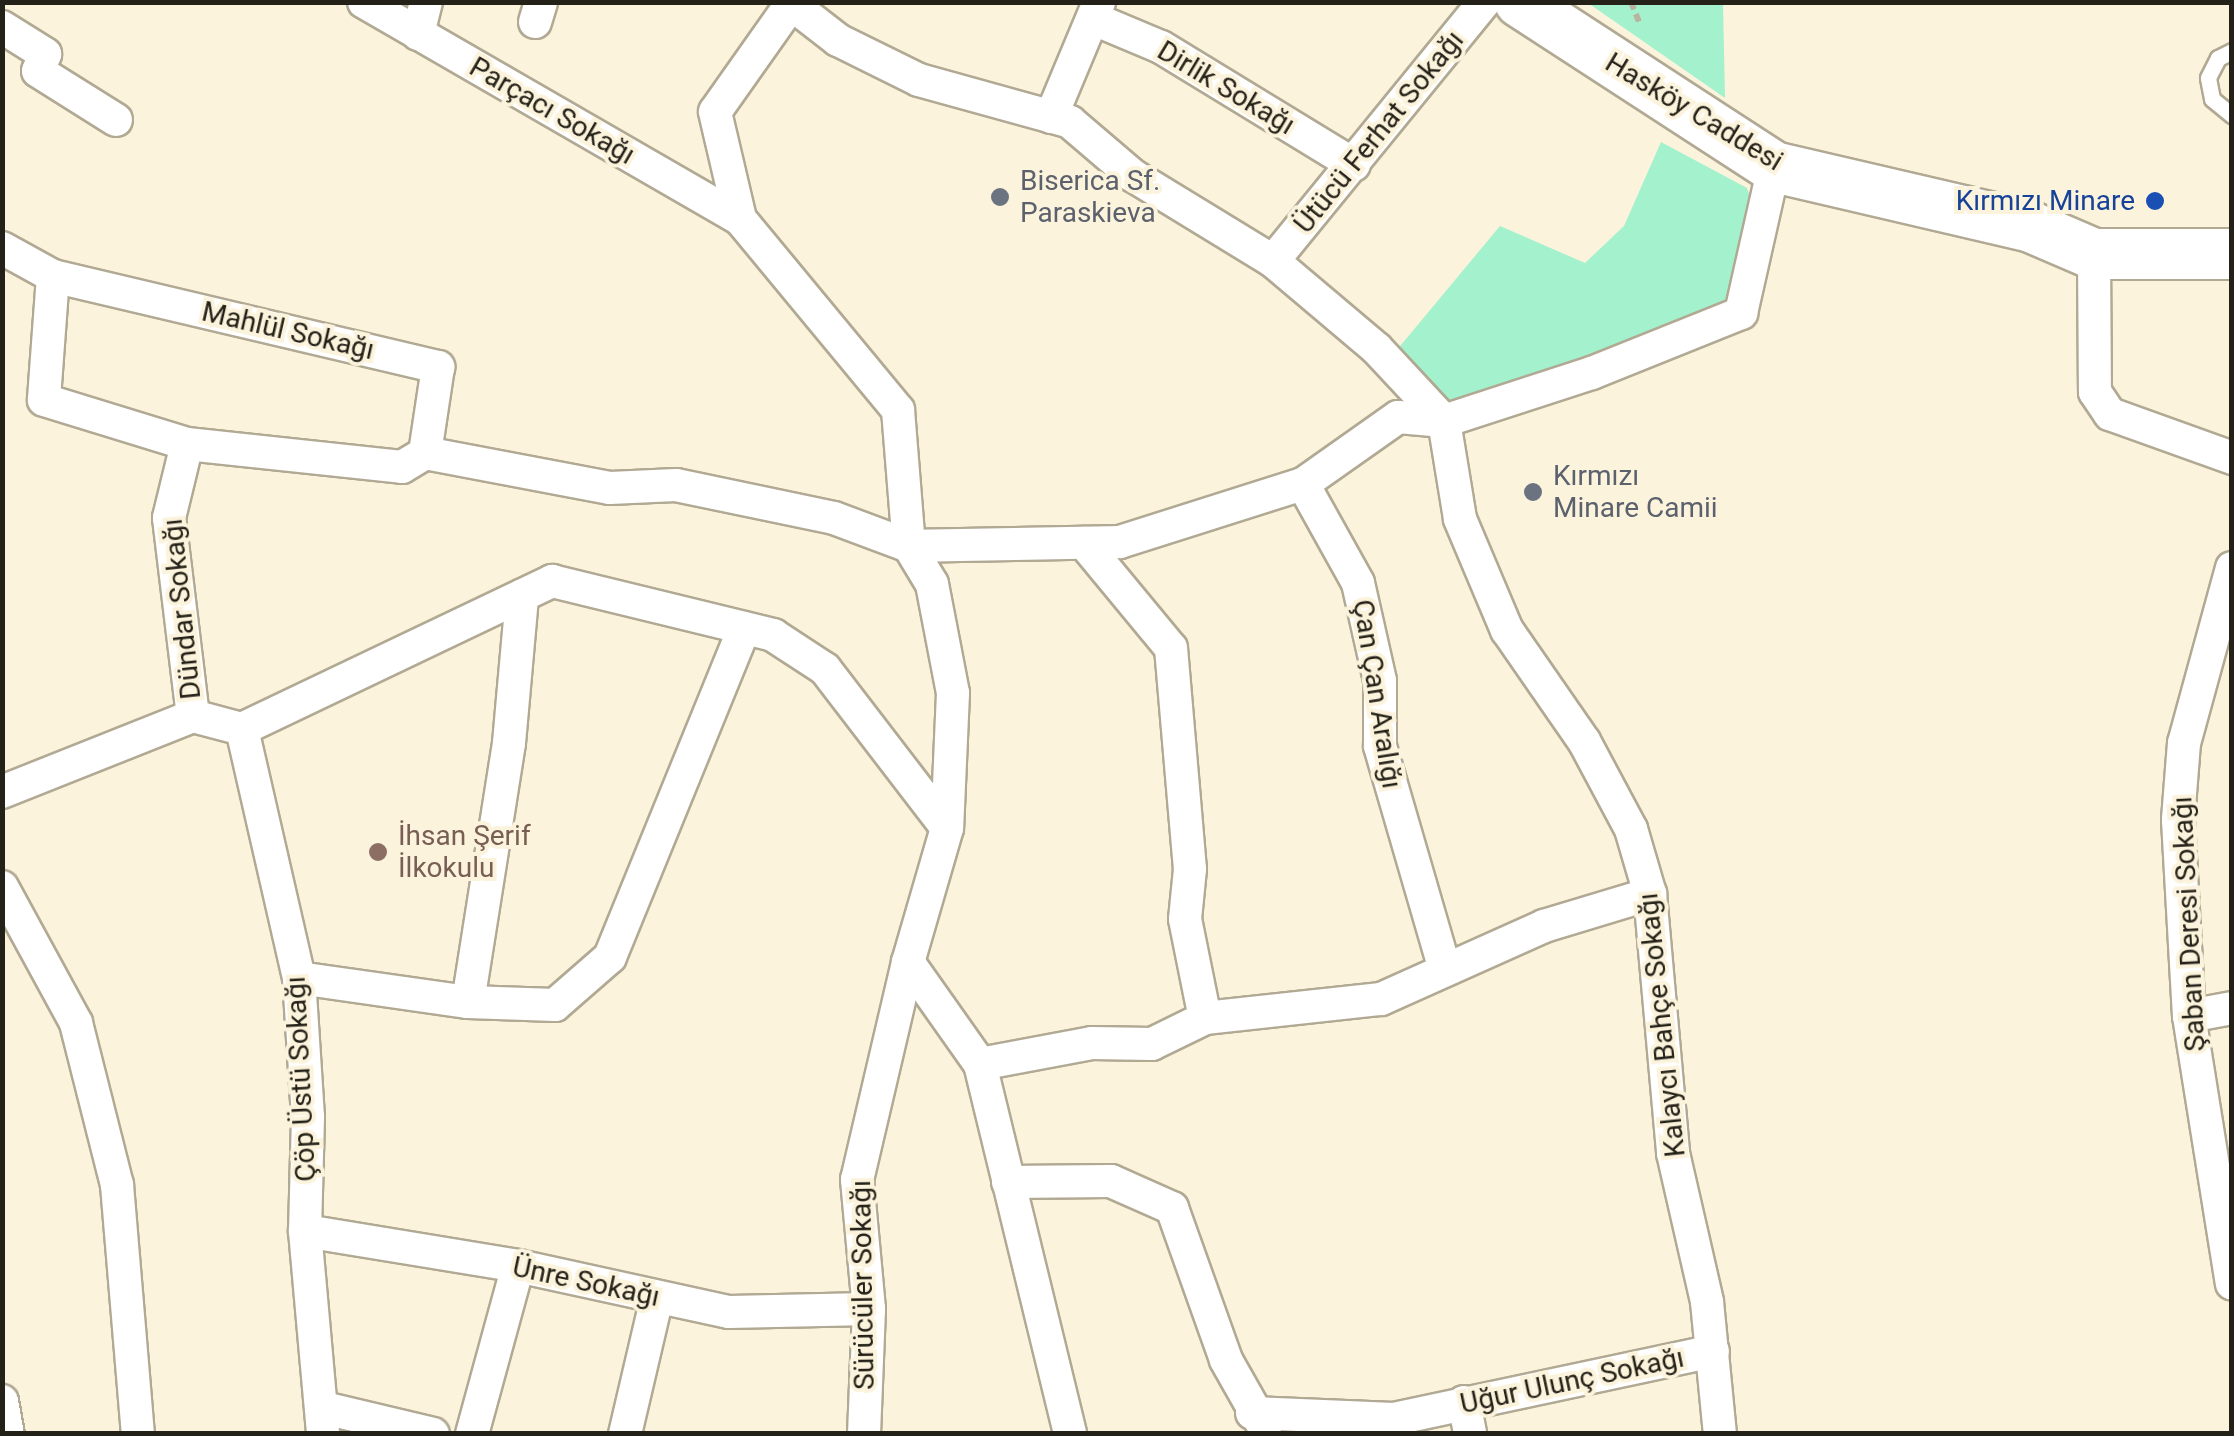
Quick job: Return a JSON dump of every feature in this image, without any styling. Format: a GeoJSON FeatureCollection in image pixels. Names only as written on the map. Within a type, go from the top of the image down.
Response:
{"type":"FeatureCollection","features":[{"type":"Feature","properties":{"kind":"main road","name":"Hasköy Caddesi"},"geometry":{"type":"LineString","coordinates":[[1520,2],[1774,167],[2030,227],[2094,254],[2232,254]]}},
{"type":"Feature","properties":{"kind":"street","name":"Parçacı Sokağı"},"geometry":{"type":"LineString","coordinates":[[364,2],[422,18],[740,219]]}},
{"type":"Feature","properties":{"kind":"street","name":"Ütücü Ferhat Sokağı"},"geometry":{"type":"LineString","coordinates":[[1273,261],[1484,2]]}},
{"type":"Feature","properties":{"kind":"street"},"geometry":{"type":"LineString","coordinates":[[909,546],[898,410],[740,219],[715,112],[789,5],[919,80],[1070,122],[1132,175],[1273,261],[1376,348],[1444,420]]}},
{"type":"Feature","properties":{"kind":"street","name":"Dirlik Sokağı"},"geometry":{"type":"LineString","coordinates":[[1096,10],[1354,166]]}},
{"type":"Feature","properties":{"kind":"street"},"geometry":{"type":"LineString","coordinates":[[1051,117],[1096,10]]}},
{"type":"Feature","properties":{"kind":"street"},"geometry":{"type":"LineString","coordinates":[[2,27],[45,54],[38,71],[116,120]]}},
{"type":"Feature","properties":{"kind":"street"},"geometry":{"type":"LineString","coordinates":[[2,248],[52,276],[44,400],[187,444],[402,466],[426,453],[610,488],[676,485],[834,518],[909,546],[1120,542],[1303,484],[1398,416],[1444,420],[1592,373],[1741,313],[1774,167]]}},
{"type":"Feature","properties":{"kind":"street"},"geometry":{"type":"LineString","coordinates":[[2094,254],[2095,392],[2110,414],[2232,458]]}},
{"type":"Feature","properties":{"kind":"street","name":"Mahlül Sokağı"},"geometry":{"type":"LineString","coordinates":[[52,276],[438,367],[426,453]]}},
{"type":"Feature","properties":{"kind":"street","name":"Kalaycı Bahçe Sokağı"},"geometry":{"type":"LineString","coordinates":[[1444,420],[1460,518],[1507,630],[1584,741],[1631,829],[1650,894],[1673,1152],[1713,1352],[1720,1434]]}},
{"type":"Feature","properties":{"kind":"street","name":"Dündar Sokağı"},"geometry":{"type":"LineString","coordinates":[[187,444],[168,518],[193,716]]}},
{"type":"Feature","properties":{"kind":"street","name":"Çan Çan Aralığı"},"geometry":{"type":"LineString","coordinates":[[1303,484],[1358,583],[1380,681],[1380,746],[1445,970]]}},
{"type":"Feature","properties":{"kind":"street"},"geometry":{"type":"LineString","coordinates":[[1084,543],[1171,648],[1190,869],[1185,919],[1205,1018]]}},
{"type":"Feature","properties":{"kind":"street","name":"Sürücüler Sokağı"},"geometry":{"type":"LineString","coordinates":[[864,1434],[869,1308],[858,1180],[908,962],[947,828],[953,693],[932,584],[909,546]]}},
{"type":"Feature","properties":{"kind":"street","name":"Şaban Deresi Sokağı"},"geometry":{"type":"LineString","coordinates":[[2232,568],[2184,743],[2178,820],[2189,1016],[2232,1284]]}},
{"type":"Feature","properties":{"kind":"street"},"geometry":{"type":"LineString","coordinates":[[2,792],[193,716],[242,729],[552,581],[773,636],[825,669],[947,828]]}},
{"type":"Feature","properties":{"kind":"street"},"geometry":{"type":"LineString","coordinates":[[468,1002],[508,743],[522,596]]}},
{"type":"Feature","properties":{"kind":"street"},"geometry":{"type":"LineString","coordinates":[[299,978],[468,1002],[555,1006],[610,957],[744,628]]}},
{"type":"Feature","properties":{"kind":"street","name":"Çöp Üstü Sokağı"},"geometry":{"type":"LineString","coordinates":[[242,729],[299,978],[308,1117],[306,1231],[324,1421]]}},
{"type":"Feature","properties":{"kind":"street"},"geometry":{"type":"LineString","coordinates":[[980,1064],[1092,1043],[1152,1044],[1205,1018],[1381,999],[1544,926],[1650,894]]}},
{"type":"Feature","properties":{"kind":"street"},"geometry":{"type":"LineString","coordinates":[[5,897],[76,1024],[116,1186],[138,1434]]}},
{"type":"Feature","properties":{"kind":"street"},"geometry":{"type":"LineString","coordinates":[[908,962],[980,1064],[1070,1434]]}},
{"type":"Feature","properties":{"kind":"street"},"geometry":{"type":"LineString","coordinates":[[2189,1016],[2232,1008]]}},
{"type":"Feature","properties":{"kind":"street"},"geometry":{"type":"LineString","coordinates":[[1008,1182],[1111,1181],[1172,1208],[1260,1423]]}},
{"type":"Feature","properties":{"kind":"street","name":"Ünre Sokağı"},"geometry":{"type":"LineString","coordinates":[[306,1231],[518,1266],[729,1312],[869,1308]]}},
{"type":"Feature","properties":{"kind":"street"},"geometry":{"type":"LineString","coordinates":[[472,1434],[518,1266]]}},
{"type":"Feature","properties":{"kind":"street"},"geometry":{"type":"LineString","coordinates":[[625,1434],[657,1298]]}},
{"type":"Feature","properties":{"kind":"street","name":"Uğur Ulunç Sokağı"},"geometry":{"type":"LineString","coordinates":[[1260,1423],[1467,1418],[1713,1352]]}},
{"type":"Feature","properties":{"kind":"street"},"geometry":{"type":"LineString","coordinates":[[2,1400],[8,1434]]}},
{"type":"Feature","properties":{"kind":"street"},"geometry":{"type":"LineString","coordinates":[[324,1421],[432,1434]]}},
{"type":"Feature","properties":{"kind":"lane"},"geometry":{"type":"LineString","coordinates":[[2232,51],[2218,58],[2208,78],[2212,99],[2232,115]]}},
{"type":"Feature","properties":{"kind":"green space"},"geometry":{"type":"Polygon","coordinates":[[[1588,3],[1723,3],[1725,98],[1588,3]]]}},
{"type":"Feature","properties":{"kind":"green space"},"geometry":{"type":"Polygon","coordinates":[[[1661,142],[1747,188],[1757,218],[1729,295],[1714,314],[1453,405],[1396,351],[1500,226],[1585,263],[1624,226],[1661,142]]]}},
{"type":"Feature","properties":{"kind":"place","name":"Biserica Sf. Paraskieva"},"geometry":{"type":"Point","coordinates":[1000,197]}},
{"type":"Feature","properties":{"kind":"place","name":"Kırmızı Minare"},"geometry":{"type":"Point","coordinates":[2155,201]}},
{"type":"Feature","properties":{"kind":"place","name":"Kırmızı Minare Camii"},"geometry":{"type":"Point","coordinates":[1533,492]}},
{"type":"Feature","properties":{"kind":"place","name":"İhsan Şerif İlkokulu"},"geometry":{"type":"Point","coordinates":[378,852]}}]}
